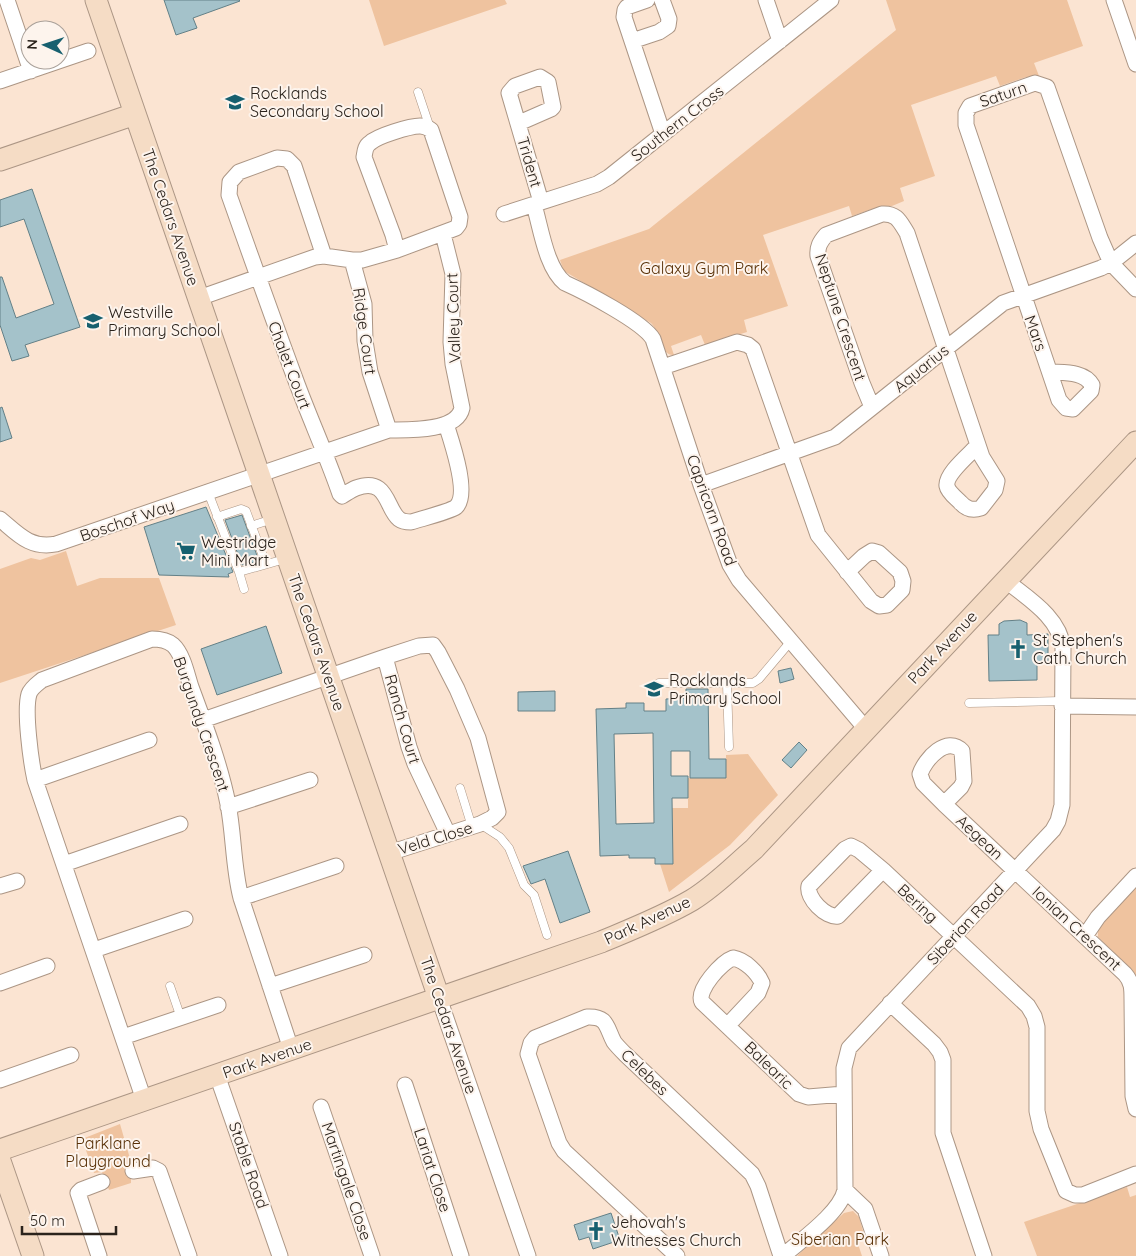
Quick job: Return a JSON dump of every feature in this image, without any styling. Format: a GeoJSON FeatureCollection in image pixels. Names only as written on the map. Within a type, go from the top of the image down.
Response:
{"type":"FeatureCollection","features":[{"type":"Feature","properties":{"kind":"street"},"geometry":{"type":"LineString","coordinates":[[7,0],[20,38]]}},
{"type":"Feature","properties":{"kind":"street","name":"The Cedars Avenue"},"geometry":{"type":"LineString","coordinates":[[96,0],[528,1256]]}},
{"type":"Feature","properties":{"kind":"street"},"geometry":{"type":"LineString","coordinates":[[647,0],[630,5],[625,10],[624,17],[663,134]]}},
{"type":"Feature","properties":{"kind":"street"},"geometry":{"type":"LineString","coordinates":[[632,41],[659,32],[668,26],[669,19],[662,0]]}},
{"type":"Feature","properties":{"kind":"street"},"geometry":{"type":"LineString","coordinates":[[766,0],[780,41]]}},
{"type":"Feature","properties":{"kind":"street","name":"Southern Cross"},"geometry":{"type":"LineString","coordinates":[[504,214],[604,180],[832,0]]}},
{"type":"Feature","properties":{"kind":"street"},"geometry":{"type":"LineString","coordinates":[[1114,0],[1136,64]]}},
{"type":"Feature","properties":{"kind":"street"},"geometry":{"type":"LineString","coordinates":[[70,57],[88,51]]}},
{"type":"Feature","properties":{"kind":"street"},"geometry":{"type":"LineString","coordinates":[[0,81],[31,70]]}},
{"type":"Feature","properties":{"kind":"street","name":"Saturn"},"geometry":{"type":"LineString","coordinates":[[1022,295],[966,125],[966,113],[973,104],[1036,83],[1046,87],[1100,238],[1111,263]]}},
{"type":"Feature","properties":{"kind":"street"},"geometry":{"type":"LineString","coordinates":[[0,160],[135,114]]}},
{"type":"Feature","properties":{"kind":"street","name":"Trident"},"geometry":{"type":"LineString","coordinates":[[519,123],[538,203]]}},
{"type":"Feature","properties":{"kind":"street"},"geometry":{"type":"LineString","coordinates":[[199,298],[315,258],[324,256],[352,260],[375,257],[397,250],[443,234],[456,228],[460,218],[431,130],[423,126],[415,126],[375,139],[365,149],[364,157],[397,250]]}},
{"type":"Feature","properties":{"kind":"street","name":"Chalet Court"},"geometry":{"type":"LineString","coordinates":[[324,256],[294,166],[287,159],[277,158],[239,172],[230,182],[229,195],[258,277],[341,495],[356,488],[366,486],[377,487],[386,496],[398,519],[404,522],[411,522],[453,509],[459,503],[461,496],[458,463],[446,424]]}},
{"type":"Feature","properties":{"kind":"street","name":"Capricorn Road"},"geometry":{"type":"LineString","coordinates":[[538,203],[550,260],[559,278],[644,328],[653,339],[701,485],[730,565],[738,580],[866,729]]}},
{"type":"Feature","properties":{"kind":"street","name":"Neptune Crescent"},"geometry":{"type":"LineString","coordinates":[[872,407],[818,256],[820,243],[826,235],[882,214],[889,213],[900,220],[907,233],[945,349]]}},
{"type":"Feature","properties":{"kind":"street","name":"Valley Court"},"geometry":{"type":"LineString","coordinates":[[443,234],[453,274],[451,342],[453,364],[462,408],[457,419],[446,424]]}},
{"type":"Feature","properties":{"kind":"street","name":"Aquarius"},"geometry":{"type":"LineString","coordinates":[[701,485],[834,437],[1003,302],[1111,263],[1136,243]]}},
{"type":"Feature","properties":{"kind":"street","name":"Ridge Court"},"geometry":{"type":"LineString","coordinates":[[352,260],[364,304],[365,341],[370,372],[389,430]]}},
{"type":"Feature","properties":{"kind":"street"},"geometry":{"type":"LineString","coordinates":[[1111,263],[1136,289]]}},
{"type":"Feature","properties":{"kind":"street","name":"Mars"},"geometry":{"type":"LineString","coordinates":[[1022,295],[1050,372]]}},
{"type":"Feature","properties":{"kind":"street"},"geometry":{"type":"LineString","coordinates":[[663,367],[738,342],[748,345],[753,349],[818,535],[847,572]]}},
{"type":"Feature","properties":{"kind":"street"},"geometry":{"type":"LineString","coordinates":[[945,349],[978,445]]}},
{"type":"Feature","properties":{"kind":"street","name":"Boschof Way"},"geometry":{"type":"LineString","coordinates":[[0,518],[25,540],[37,545],[49,546],[389,430],[422,429],[446,424]]}},
{"type":"Feature","properties":{"kind":"street","name":"Park Avenue"},"geometry":{"type":"LineString","coordinates":[[0,1150],[601,942],[645,923],[692,899],[724,875],[754,848],[1136,442]]}},
{"type":"Feature","properties":{"kind":"street","name":"Siberian Road"},"geometry":{"type":"LineString","coordinates":[[782,1256],[835,1210],[845,1190],[844,1068],[849,1048],[1053,830],[1061,815],[1063,648],[1058,629],[1048,616],[1005,580]]}},
{"type":"Feature","properties":{"kind":"street","name":"Burgundy Crescent"},"geometry":{"type":"LineString","coordinates":[[144,1100],[35,780],[30,753],[28,702],[30,693],[35,685],[50,676],[152,639],[163,639],[174,646],[181,658],[203,720],[224,782],[235,876],[291,1049]]}},
{"type":"Feature","properties":{"kind":"street"},"geometry":{"type":"LineString","coordinates":[[203,720],[385,657],[419,646],[433,645],[457,689],[478,738],[498,810],[498,814],[476,826]]}},
{"type":"Feature","properties":{"kind":"street","name":"Ranch Court"},"geometry":{"type":"LineString","coordinates":[[385,657],[412,756],[448,834]]}},
{"type":"Feature","properties":{"kind":"street"},"geometry":{"type":"LineString","coordinates":[[1062,704],[1136,707]]}},
{"type":"Feature","properties":{"kind":"street"},"geometry":{"type":"LineString","coordinates":[[35,780],[149,740]]}},
{"type":"Feature","properties":{"kind":"street"},"geometry":{"type":"LineString","coordinates":[[228,807],[310,780]]}},
{"type":"Feature","properties":{"kind":"street","name":"Aegean"},"geometry":{"type":"LineString","coordinates":[[944,804],[1015,870]]}},
{"type":"Feature","properties":{"kind":"street"},"geometry":{"type":"LineString","coordinates":[[64,864],[180,824]]}},
{"type":"Feature","properties":{"kind":"street","name":"Veld Close"},"geometry":{"type":"LineString","coordinates":[[390,853],[476,826]]}},
{"type":"Feature","properties":{"kind":"street","name":"Bering"},"geometry":{"type":"LineString","coordinates":[[883,870],[838,916],[827,914],[810,898],[808,892],[810,886],[848,847],[852,846],[883,870],[953,936]]}},
{"type":"Feature","properties":{"kind":"street"},"geometry":{"type":"LineString","coordinates":[[241,898],[336,866]]}},
{"type":"Feature","properties":{"kind":"street","name":"Ionian Crescent"},"geometry":{"type":"LineString","coordinates":[[1015,870],[1125,974],[1132,985],[1132,1078],[1136,1109]]}},
{"type":"Feature","properties":{"kind":"street"},"geometry":{"type":"LineString","coordinates":[[1085,936],[1098,917],[1136,876]]}},
{"type":"Feature","properties":{"kind":"street"},"geometry":{"type":"LineString","coordinates":[[0,886],[17,881]]}},
{"type":"Feature","properties":{"kind":"street"},"geometry":{"type":"LineString","coordinates":[[94,950],[185,919]]}},
{"type":"Feature","properties":{"kind":"street"},"geometry":{"type":"LineString","coordinates":[[953,936],[1028,1006],[1034,1016],[1037,1027],[1037,1111],[1041,1129],[1066,1191],[1082,1195],[1136,1174]]}},
{"type":"Feature","properties":{"kind":"street"},"geometry":{"type":"LineString","coordinates":[[270,986],[364,955]]}},
{"type":"Feature","properties":{"kind":"street"},"geometry":{"type":"LineString","coordinates":[[0,983],[47,966]]}},
{"type":"Feature","properties":{"kind":"street"},"geometry":{"type":"LineString","coordinates":[[890,1003],[934,1044],[943,1060],[943,1133],[984,1256]]}},
{"type":"Feature","properties":{"kind":"street"},"geometry":{"type":"LineString","coordinates":[[123,1037],[218,1005]]}},
{"type":"Feature","properties":{"kind":"street","name":"Celebes"},"geometry":{"type":"LineString","coordinates":[[677,1256],[564,1151],[559,1143],[528,1054],[535,1038],[586,1017],[603,1020],[614,1042],[625,1054],[752,1174],[758,1186],[782,1256]]}},
{"type":"Feature","properties":{"kind":"street","name":"Balearic"},"geometry":{"type":"LineString","coordinates":[[728,1025],[799,1094],[808,1097],[844,1094]]}},
{"type":"Feature","properties":{"kind":"street"},"geometry":{"type":"LineString","coordinates":[[0,1080],[71,1055]]}},
{"type":"Feature","properties":{"kind":"street","name":"Stable Road"},"geometry":{"type":"LineString","coordinates":[[217,1075],[280,1256]]}},
{"type":"Feature","properties":{"kind":"street","name":"Lariat Close"},"geometry":{"type":"LineString","coordinates":[[404,1085],[462,1256]]}},
{"type":"Feature","properties":{"kind":"street","name":"Martingale Close"},"geometry":{"type":"LineString","coordinates":[[321,1107],[372,1256]]}},
{"type":"Feature","properties":{"kind":"street"},"geometry":{"type":"LineString","coordinates":[[0,1161],[33,1256]]}},
{"type":"Feature","properties":{"kind":"street"},"geometry":{"type":"LineString","coordinates":[[133,1171],[153,1168],[159,1172],[189,1256]]}},
{"type":"Feature","properties":{"kind":"street"},"geometry":{"type":"LineString","coordinates":[[99,1256],[78,1193],[102,1182]]}},
{"type":"Feature","properties":{"kind":"street"},"geometry":{"type":"LineString","coordinates":[[845,1190],[865,1209],[881,1256]]}},
{"type":"Feature","properties":{"kind":"lane"},"geometry":{"type":"LineString","coordinates":[[418,92],[431,130]]}},
{"type":"Feature","properties":{"kind":"lane"},"geometry":{"type":"LineString","coordinates":[[208,492],[244,589]]}},
{"type":"Feature","properties":{"kind":"lane"},"geometry":{"type":"LineString","coordinates":[[217,517],[242,509],[246,512],[266,564]]}},
{"type":"Feature","properties":{"kind":"lane"},"geometry":{"type":"LineString","coordinates":[[251,526],[274,518]]}},
{"type":"Feature","properties":{"kind":"lane"},"geometry":{"type":"LineString","coordinates":[[239,572],[288,558]]}},
{"type":"Feature","properties":{"kind":"lane"},"geometry":{"type":"LineString","coordinates":[[659,683],[753,683],[757,681],[791,641]]}},
{"type":"Feature","properties":{"kind":"lane"},"geometry":{"type":"LineString","coordinates":[[727,684],[729,747]]}},
{"type":"Feature","properties":{"kind":"lane"},"geometry":{"type":"LineString","coordinates":[[969,703],[1062,704]]}},
{"type":"Feature","properties":{"kind":"lane"},"geometry":{"type":"LineString","coordinates":[[460,788],[476,826]]}},
{"type":"Feature","properties":{"kind":"lane","name":"Veld Close"},"geometry":{"type":"LineString","coordinates":[[476,826],[506,842],[526,887],[534,895],[547,935]]}},
{"type":"Feature","properties":{"kind":"lane"},"geometry":{"type":"LineString","coordinates":[[170,986],[181,1018]]}},
{"type":"Feature","properties":{"kind":"green space"},"geometry":{"type":"Polygon","coordinates":[[[369,0],[505,0],[507,4],[384,46],[369,0]]]}},
{"type":"Feature","properties":{"kind":"green space","name":"Galaxy Gym Park"},"geometry":{"type":"Polygon","coordinates":[[[886,0],[1067,0],[1083,46],[1034,63],[1039,76],[1026,77],[1000,86],[996,76],[911,105],[935,176],[900,188],[904,201],[892,206],[872,209],[852,216],[849,206],[763,235],[788,306],[744,320],[747,332],[705,345],[701,335],[671,346],[674,355],[669,354],[663,347],[651,323],[564,271],[560,260],[649,229],[896,30],[886,0]]]}},
{"type":"Feature","properties":{"kind":"green space"},"geometry":{"type":"Polygon","coordinates":[[[66,551],[77,586],[100,578],[159,578],[176,625],[0,683],[0,569],[31,558],[40,560],[66,551]]]}},
{"type":"Feature","properties":{"kind":"green space"},"geometry":{"type":"Polygon","coordinates":[[[748,754],[778,795],[730,845],[669,892],[660,864],[673,864],[672,808],[688,808],[688,778],[726,778],[726,755],[748,754]]]}},
{"type":"Feature","properties":{"kind":"green space"},"geometry":{"type":"Polygon","coordinates":[[[1136,888],[1136,976],[1098,937],[1098,928],[1136,888]]]}},
{"type":"Feature","properties":{"kind":"green space","name":"Parklane Playground"},"geometry":{"type":"Polygon","coordinates":[[[120,1124],[131,1162],[131,1183],[109,1190],[102,1172],[94,1173],[82,1139],[120,1124]]]}},
{"type":"Feature","properties":{"kind":"green space"},"geometry":{"type":"Polygon","coordinates":[[[1127,1187],[1130,1197],[1136,1195],[1136,1256],[1037,1256],[1024,1222],[1127,1187]]]}},
{"type":"Feature","properties":{"kind":"green space","name":"Siberian Park"},"geometry":{"type":"Polygon","coordinates":[[[853,1211],[859,1217],[865,1238],[857,1241],[862,1256],[797,1256],[844,1213],[853,1211]]]}},
{"type":"Feature","properties":{"kind":"building"},"geometry":{"type":"Polygon","coordinates":[[[164,0],[240,1],[193,18],[197,28],[176,35],[164,0]]]}},
{"type":"Feature","properties":{"kind":"building"},"geometry":{"type":"Polygon","coordinates":[[[32,189],[80,327],[25,345],[29,356],[12,361],[0,325],[0,277],[2,277],[16,318],[54,304],[24,219],[0,227],[0,200],[32,189]]]}},
{"type":"Feature","properties":{"kind":"building"},"geometry":{"type":"Polygon","coordinates":[[[2,407],[12,438],[0,442],[0,408],[2,407]]]}},
{"type":"Feature","properties":{"kind":"building","name":"Westridge Mini Mart"},"geometry":{"type":"Polygon","coordinates":[[[206,507],[233,572],[228,574],[229,577],[159,575],[144,527],[206,507]]]}},
{"type":"Feature","properties":{"kind":"building"},"geometry":{"type":"Polygon","coordinates":[[[242,515],[259,561],[242,565],[225,520],[242,515]]]}},
{"type":"Feature","properties":{"kind":"building","name":"St Stephen's Cath. Church"},"geometry":{"type":"Polygon","coordinates":[[[1020,620],[1027,623],[1027,635],[1048,634],[1048,663],[1037,663],[1037,680],[989,681],[988,635],[999,635],[999,624],[1004,621],[1020,620]]]}},
{"type":"Feature","properties":{"kind":"building"},"geometry":{"type":"Polygon","coordinates":[[[266,626],[282,673],[217,695],[201,649],[266,626]]]}},
{"type":"Feature","properties":{"kind":"building"},"geometry":{"type":"Polygon","coordinates":[[[791,668],[794,679],[780,683],[778,671],[791,668]]]}},
{"type":"Feature","properties":{"kind":"building"},"geometry":{"type":"Polygon","coordinates":[[[686,689],[708,689],[709,759],[726,759],[726,778],[690,778],[690,751],[671,751],[671,776],[688,776],[688,798],[672,798],[673,864],[655,864],[655,858],[629,858],[629,855],[600,856],[596,709],[626,708],[626,703],[644,703],[644,711],[666,711],[666,699],[686,698],[686,689]],[[653,733],[614,734],[616,824],[654,823],[653,733]]]}},
{"type":"Feature","properties":{"kind":"building"},"geometry":{"type":"Polygon","coordinates":[[[555,691],[555,711],[518,711],[518,692],[555,691]]]}},
{"type":"Feature","properties":{"kind":"building"},"geometry":{"type":"Polygon","coordinates":[[[799,742],[807,750],[791,768],[782,760],[799,742]]]}},
{"type":"Feature","properties":{"kind":"building"},"geometry":{"type":"Polygon","coordinates":[[[568,851],[590,912],[560,923],[545,879],[531,884],[523,866],[568,851]]]}},
{"type":"Feature","properties":{"kind":"building","name":"Jehovah's Witnesses Church"},"geometry":{"type":"Polygon","coordinates":[[[611,1213],[620,1240],[593,1249],[589,1237],[579,1240],[574,1225],[611,1213]]]}},
{"type":"Feature","properties":{"kind":"place","name":"Rocklands Secondary School"},"geometry":{"type":"Point","coordinates":[235,102]}},
{"type":"Feature","properties":{"kind":"place","name":"Westville Primary School"},"geometry":{"type":"Point","coordinates":[93,321]}},
{"type":"Feature","properties":{"kind":"place","name":"Westridge Mini Mart"},"geometry":{"type":"Point","coordinates":[186,551]}},
{"type":"Feature","properties":{"kind":"place","name":"St Stephen's Cath. Church"},"geometry":{"type":"Point","coordinates":[1018,649]}},
{"type":"Feature","properties":{"kind":"place","name":"Rocklands Primary School"},"geometry":{"type":"Point","coordinates":[654,689]}},
{"type":"Feature","properties":{"kind":"place","name":"Jehovah's Witnesses Church"},"geometry":{"type":"Point","coordinates":[596,1231]}}]}
